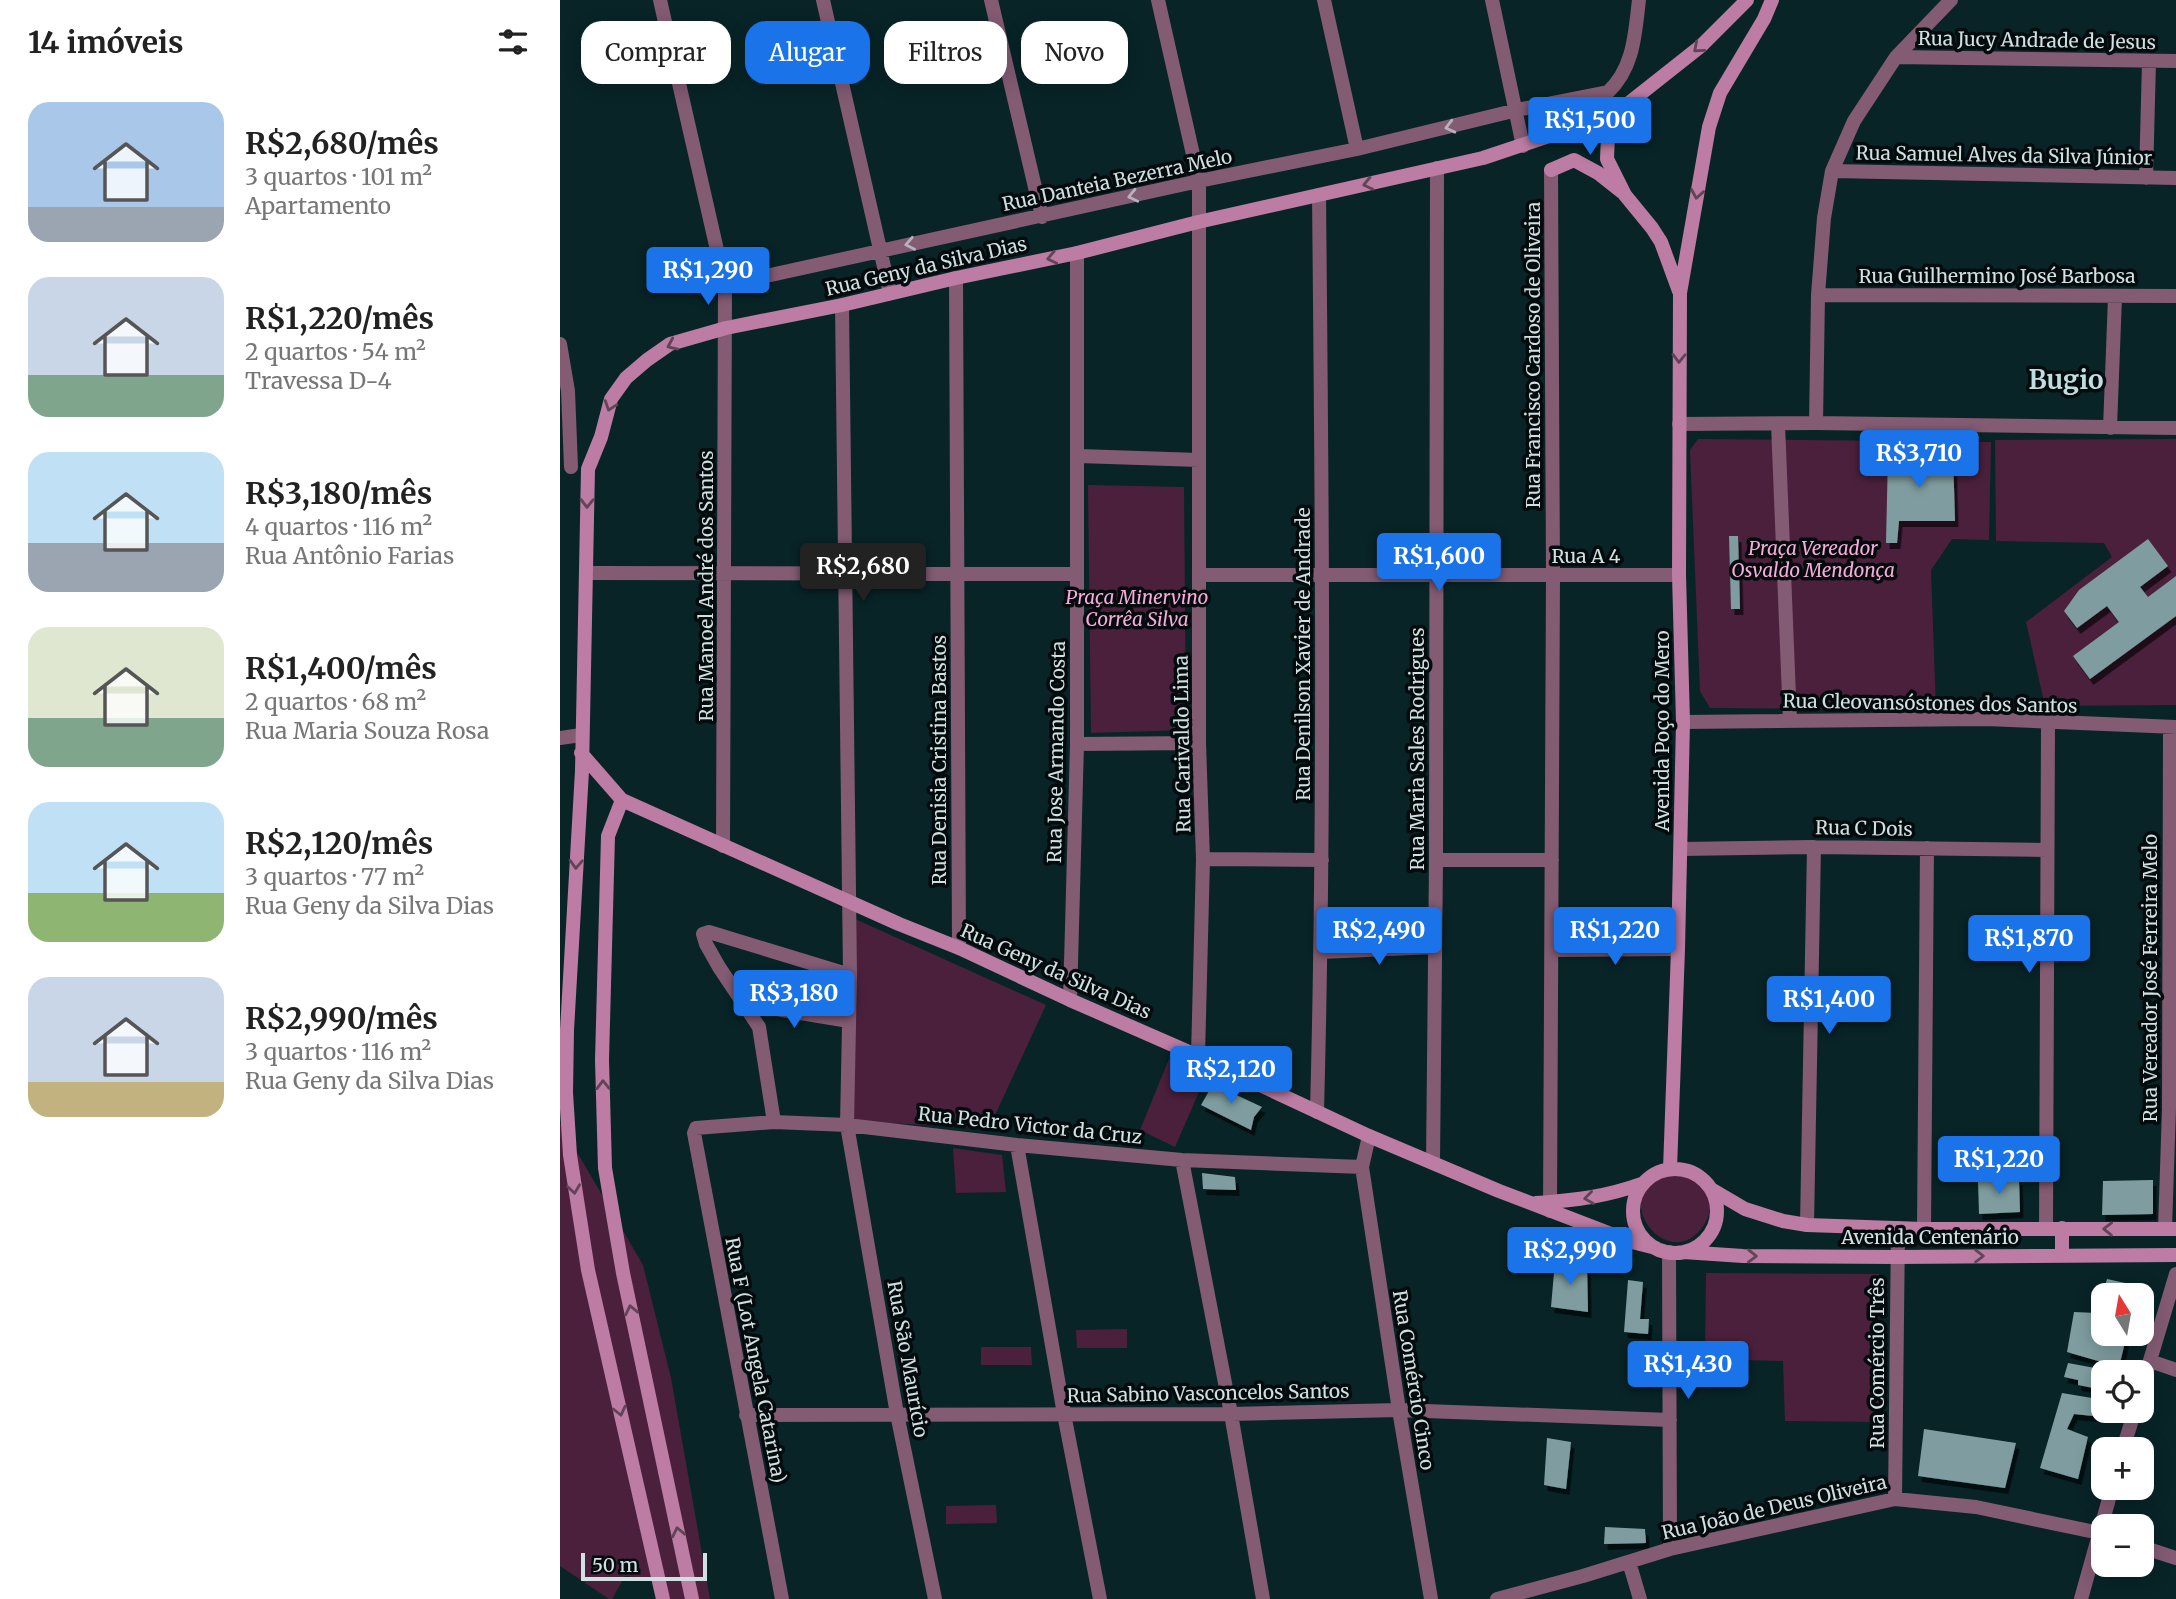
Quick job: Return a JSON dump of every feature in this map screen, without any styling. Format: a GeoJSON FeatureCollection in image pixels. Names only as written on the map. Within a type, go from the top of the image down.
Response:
{"type":"FeatureCollection","features":[{"type":"Feature","properties":{"kind":"main road"},"geometry":{"type":"LineString","coordinates":[[1615,114],[1701,46],[1747,0]]}},
{"type":"Feature","properties":{"kind":"main road","name":"Avenida Poço do Mero"},"geometry":{"type":"LineString","coordinates":[[1670,1169],[1683,722],[1679,575],[1680,293],[1709,127],[1720,93],[1764,19],[1772,0]]}},
{"type":"Feature","properties":{"kind":"main road","name":"Rua Geny da Silva Dias"},"geometry":{"type":"LineString","coordinates":[[663,1599],[588,1270],[570,1156],[566,1093],[580,796],[588,469],[601,437],[611,399],[626,378],[670,344],[726,328],[1077,253],[1198,222],[1483,158],[1615,114]]}},
{"type":"Feature","properties":{"kind":"main road","name":"Avenida Poço do Mero"},"geometry":{"type":"LineString","coordinates":[[1615,114],[1608,135],[1607,159],[1625,195],[1653,228],[1661,242],[1680,293]]}},
{"type":"Feature","properties":{"kind":"main road"},"geometry":{"type":"LineString","coordinates":[[1551,170],[1574,160],[1598,173],[1625,195]]}},
{"type":"Feature","properties":{"kind":"main road","name":"Rua Geny da Silva Dias"},"geometry":{"type":"LineString","coordinates":[[581,753],[622,800],[959,948],[1369,1136],[1531,1203],[1550,1206],[1632,1242],[1670,1251]]}},
{"type":"Feature","properties":{"kind":"main road"},"geometry":{"type":"LineString","coordinates":[[622,800],[608,836],[602,1059],[605,1168],[623,1273],[692,1599]]}},
{"type":"Feature","properties":{"kind":"main road"},"geometry":{"type":"LineString","coordinates":[[1670,1169],[1693,1172],[1711,1189],[1716,1201],[1714,1228],[1696,1247],[1670,1251],[1646,1241],[1638,1231],[1633,1206],[1637,1193],[1644,1182],[1658,1172],[1670,1169]]}},
{"type":"Feature","properties":{"kind":"main road","name":"Rua Geny da Silva Dias"},"geometry":{"type":"LineString","coordinates":[[1550,1206],[1604,1196],[1644,1182]]}},
{"type":"Feature","properties":{"kind":"main road","name":"Avenida Centenário"},"geometry":{"type":"LineString","coordinates":[[1711,1189],[1745,1209],[1783,1221],[1807,1225],[1924,1229],[2171,1229]]}},
{"type":"Feature","properties":{"kind":"main road"},"geometry":{"type":"LineString","coordinates":[[2062,1228],[2062,1256]]}},
{"type":"Feature","properties":{"kind":"main road","name":"Avenida Centenário"},"geometry":{"type":"LineString","coordinates":[[1670,1251],[1743,1256],[2176,1255]]}},
{"type":"Feature","properties":{"kind":"street","name":"Rua Manoel André dos Santos"},"geometry":{"type":"LineString","coordinates":[[660,0],[725,285],[723,846]]}},
{"type":"Feature","properties":{"kind":"street"},"geometry":{"type":"LineString","coordinates":[[823,0],[890,293]]}},
{"type":"Feature","properties":{"kind":"street"},"geometry":{"type":"LineString","coordinates":[[991,0],[1042,217]]}},
{"type":"Feature","properties":{"kind":"street","name":"Rua Carivaldo Lima"},"geometry":{"type":"LineString","coordinates":[[1158,0],[1199,181],[1199,743],[1203,859],[1198,1056]]}},
{"type":"Feature","properties":{"kind":"street"},"geometry":{"type":"LineString","coordinates":[[1324,0],[1357,149]]}},
{"type":"Feature","properties":{"kind":"street"},"geometry":{"type":"LineString","coordinates":[[1492,0],[1523,145]]}},
{"type":"Feature","properties":{"kind":"street"},"geometry":{"type":"LineString","coordinates":[[1615,114],[1608,92],[1622,78],[1631,57],[1639,0]]}},
{"type":"Feature","properties":{"kind":"street"},"geometry":{"type":"LineString","coordinates":[[1816,423],[1818,295],[1824,218],[1832,171],[1854,121],[1896,57],[1951,0]]}},
{"type":"Feature","properties":{"kind":"street","name":"Rua Jucy Andrade de Jesus"},"geometry":{"type":"LineString","coordinates":[[1896,57],[2176,61]]}},
{"type":"Feature","properties":{"kind":"street"},"geometry":{"type":"LineString","coordinates":[[2146,178],[2149,61]]}},
{"type":"Feature","properties":{"kind":"street","name":"Rua Danteia Bezerra Melo"},"geometry":{"type":"LineString","coordinates":[[725,285],[1608,92]]}},
{"type":"Feature","properties":{"kind":"street","name":"Rua Maria Sales Rodrigues"},"geometry":{"type":"LineString","coordinates":[[1433,1162],[1437,168]]}},
{"type":"Feature","properties":{"kind":"street","name":"Rua Francisco Cardoso de Oliveira"},"geometry":{"type":"LineString","coordinates":[[1550,1206],[1553,576],[1551,170]]}},
{"type":"Feature","properties":{"kind":"street","name":"Rua Samuel Alves da Silva Júnior"},"geometry":{"type":"LineString","coordinates":[[1832,171],[2176,178]]}},
{"type":"Feature","properties":{"kind":"street","name":"Rua Denilson Xavier de Andrade"},"geometry":{"type":"LineString","coordinates":[[1317,1112],[1321,952],[1323,576],[1319,195]]}},
{"type":"Feature","properties":{"kind":"street","name":"Rua Jose Armando Costa"},"geometry":{"type":"LineString","coordinates":[[1070,1000],[1077,744],[1077,253]]}},
{"type":"Feature","properties":{"kind":"street","name":"Rua Denisia Cristina Bastos"},"geometry":{"type":"LineString","coordinates":[[956,278],[959,948]]}},
{"type":"Feature","properties":{"kind":"street","name":"Rua Guilhermino José Barbosa"},"geometry":{"type":"LineString","coordinates":[[1818,295],[2176,296]]}},
{"type":"Feature","properties":{"kind":"street"},"geometry":{"type":"LineString","coordinates":[[2110,428],[2115,297]]}},
{"type":"Feature","properties":{"kind":"street","name":"Rua São Maurício"},"geometry":{"type":"LineString","coordinates":[[842,305],[850,975],[847,1125],[897,1414],[935,1599]]}},
{"type":"Feature","properties":{"kind":"street"},"geometry":{"type":"LineString","coordinates":[[560,344],[568,391],[566,467],[588,469]]}},
{"type":"Feature","properties":{"kind":"street"},"geometry":{"type":"LineString","coordinates":[[1679,424],[1816,423],[2176,428]]}},
{"type":"Feature","properties":{"kind":"street"},"geometry":{"type":"LineString","coordinates":[[1778,424],[1790,721]]}},
{"type":"Feature","properties":{"kind":"street"},"geometry":{"type":"LineString","coordinates":[[1079,456],[1199,460]]}},
{"type":"Feature","properties":{"kind":"street"},"geometry":{"type":"LineString","coordinates":[[587,573],[1077,574]]}},
{"type":"Feature","properties":{"kind":"street","name":"Rua A 4"},"geometry":{"type":"LineString","coordinates":[[1200,575],[1679,575]]}},
{"type":"Feature","properties":{"kind":"street","name":"Rua Cleovansóstones dos Santos"},"geometry":{"type":"LineString","coordinates":[[1683,722],[1986,719],[2173,727]]}},
{"type":"Feature","properties":{"kind":"street"},"geometry":{"type":"LineString","coordinates":[[2046,1228],[2048,723]]}},
{"type":"Feature","properties":{"kind":"street","name":"Rua Vereador José Ferreira Melo"},"geometry":{"type":"LineString","coordinates":[[2171,1229],[2173,727]]}},
{"type":"Feature","properties":{"kind":"street"},"geometry":{"type":"LineString","coordinates":[[560,738],[581,735]]}},
{"type":"Feature","properties":{"kind":"street"},"geometry":{"type":"LineString","coordinates":[[1077,744],[1199,743]]}},
{"type":"Feature","properties":{"kind":"street"},"geometry":{"type":"LineString","coordinates":[[1807,1225],[1814,847]]}},
{"type":"Feature","properties":{"kind":"street","name":"Rua C Dois"},"geometry":{"type":"LineString","coordinates":[[1681,849],[1814,847],[2047,850]]}},
{"type":"Feature","properties":{"kind":"street"},"geometry":{"type":"LineString","coordinates":[[1924,1229],[1927,848]]}},
{"type":"Feature","properties":{"kind":"street"},"geometry":{"type":"LineString","coordinates":[[1203,859],[1322,860]]}},
{"type":"Feature","properties":{"kind":"street"},"geometry":{"type":"LineString","coordinates":[[1436,860],[1552,860]]}},
{"type":"Feature","properties":{"kind":"street"},"geometry":{"type":"LineString","coordinates":[[774,1122],[761,1037],[755,1018],[719,967],[703,934],[709,932],[850,975]]}},
{"type":"Feature","properties":{"kind":"street"},"geometry":{"type":"LineString","coordinates":[[1321,952],[1435,947]]}},
{"type":"Feature","properties":{"kind":"street"},"geometry":{"type":"LineString","coordinates":[[1552,950],[1678,949]]}},
{"type":"Feature","properties":{"kind":"street"},"geometry":{"type":"LineString","coordinates":[[745,1004],[849,1021]]}},
{"type":"Feature","properties":{"kind":"street","name":"Rua Pedro Victor da Cruz"},"geometry":{"type":"LineString","coordinates":[[696,1128],[774,1122],[847,1125],[1017,1145],[1182,1160],[1362,1167]]}},
{"type":"Feature","properties":{"kind":"street","name":"Rua F (Lot Angela Catarina)"},"geometry":{"type":"LineString","coordinates":[[696,1128],[694,1133],[782,1599]]}},
{"type":"Feature","properties":{"kind":"street"},"geometry":{"type":"LineString","coordinates":[[1362,1167],[1369,1136]]}},
{"type":"Feature","properties":{"kind":"street"},"geometry":{"type":"LineString","coordinates":[[1017,1145],[1100,1599]]}},
{"type":"Feature","properties":{"kind":"street"},"geometry":{"type":"LineString","coordinates":[[1182,1160],[1263,1599]]}},
{"type":"Feature","properties":{"kind":"street","name":"Rua Comércio Cinco"},"geometry":{"type":"LineString","coordinates":[[1362,1167],[1431,1599]]}},
{"type":"Feature","properties":{"kind":"street","name":"Rua Comércio Três"},"geometry":{"type":"LineString","coordinates":[[1895,1499],[1898,1228]]}},
{"type":"Feature","properties":{"kind":"street"},"geometry":{"type":"LineString","coordinates":[[1670,1251],[1670,1549]]}},
{"type":"Feature","properties":{"kind":"street"},"geometry":{"type":"LineString","coordinates":[[2150,1360],[2176,1274]]}},
{"type":"Feature","properties":{"kind":"street"},"geometry":{"type":"LineString","coordinates":[[2154,1362],[2176,1370]]}},
{"type":"Feature","properties":{"kind":"street","name":"Rua Sabino Vasconcelos Santos"},"geometry":{"type":"LineString","coordinates":[[746,1415],[1231,1414],[1399,1410],[1670,1420]]}},
{"type":"Feature","properties":{"kind":"street","name":"Rua João de Deus Oliveira"},"geometry":{"type":"LineString","coordinates":[[1497,1599],[1670,1549],[1895,1499],[1976,1507],[2091,1532]]}},
{"type":"Feature","properties":{"kind":"street"},"geometry":{"type":"LineString","coordinates":[[2154,1551],[2176,1558]]}},
{"type":"Feature","properties":{"kind":"street"},"geometry":{"type":"LineString","coordinates":[[1629,1562],[1640,1599]]}},
{"type":"Feature","properties":{"kind":"street"},"geometry":{"type":"LineString","coordinates":[[2081,1599],[2091,1566]]}},
{"type":"Feature","properties":{"kind":"green space","name":"Praça Vereador Osvaldo Mendonça"},"geometry":{"type":"Polygon","coordinates":[[[1698,439],[1991,442],[1989,540],[1952,539],[1931,570],[1936,710],[1710,708],[1700,691],[1690,450],[1698,439]]]}},
{"type":"Feature","properties":{"kind":"green space"},"geometry":{"type":"Polygon","coordinates":[[[2176,439],[2176,705],[2045,706],[2026,622],[2112,557],[2104,543],[1996,541],[1995,440],[2176,439]]]}},
{"type":"Feature","properties":{"kind":"green space","name":"Praça Minervino Corrêa Silva"},"geometry":{"type":"Polygon","coordinates":[[[1088,485],[1184,487],[1186,730],[1091,733],[1088,485]]]}},
{"type":"Feature","properties":{"kind":"green space"},"geometry":{"type":"Polygon","coordinates":[[[853,918],[1046,1005],[989,1128],[842,1121],[853,918]]]}},
{"type":"Feature","properties":{"kind":"green space"},"geometry":{"type":"Polygon","coordinates":[[[1426,932],[1427,941],[1326,946],[1330,937],[1426,932]]]}},
{"type":"Feature","properties":{"kind":"green space"},"geometry":{"type":"Polygon","coordinates":[[[1169,1059],[1206,1076],[1175,1147],[1140,1130],[1169,1059]]]}},
{"type":"Feature","properties":{"kind":"green space"},"geometry":{"type":"Polygon","coordinates":[[[560,1123],[643,1265],[671,1378],[710,1599],[661,1599],[664,1580],[625,1576],[612,1599],[609,1599],[560,1566],[560,1123]]]}},
{"type":"Feature","properties":{"kind":"green space"},"geometry":{"type":"Polygon","coordinates":[[[953,1148],[1002,1155],[1006,1192],[956,1193],[953,1148]]]}},
{"type":"Feature","properties":{"kind":"green space"},"geometry":{"type":"Polygon","coordinates":[[[1671,1174],[1690,1178],[1697,1183],[1708,1197],[1710,1206],[1704,1225],[1689,1239],[1674,1242],[1660,1237],[1648,1226],[1642,1211],[1642,1196],[1651,1183],[1671,1174]]]}},
{"type":"Feature","properties":{"kind":"green space"},"geometry":{"type":"Polygon","coordinates":[[[1706,1273],[1879,1274],[1879,1422],[1785,1421],[1783,1361],[1705,1359],[1706,1273]]]}},
{"type":"Feature","properties":{"kind":"green space"},"geometry":{"type":"Polygon","coordinates":[[[1127,1329],[1127,1348],[1077,1348],[1076,1330],[1127,1329]]]}},
{"type":"Feature","properties":{"kind":"green space"},"geometry":{"type":"Polygon","coordinates":[[[981,1347],[1031,1347],[1032,1365],[981,1365],[981,1347]]]}},
{"type":"Feature","properties":{"kind":"green space"},"geometry":{"type":"Polygon","coordinates":[[[996,1505],[997,1523],[946,1524],[946,1506],[996,1505]]]}},
{"type":"Feature","properties":{"kind":"building"},"geometry":{"type":"Polygon","coordinates":[[[1888,454],[1953,454],[1955,521],[1899,521],[1897,543],[1886,543],[1888,454]]]}},
{"type":"Feature","properties":{"kind":"building"},"geometry":{"type":"Polygon","coordinates":[[[1729,536],[1738,536],[1740,609],[1731,609],[1729,536]]]}},
{"type":"Feature","properties":{"kind":"building"},"geometry":{"type":"Polygon","coordinates":[[[2148,539],[2168,566],[2140,587],[2148,597],[2176,576],[2176,616],[2090,679],[2073,656],[2119,622],[2107,606],[2077,628],[2064,611],[2079,590],[2148,539]]]}},
{"type":"Feature","properties":{"kind":"building"},"geometry":{"type":"Polygon","coordinates":[[[1213,1084],[1262,1107],[1254,1117],[1251,1130],[1201,1105],[1213,1084]]]}},
{"type":"Feature","properties":{"kind":"building"},"geometry":{"type":"Polygon","coordinates":[[[1202,1173],[1235,1177],[1236,1190],[1203,1189],[1202,1173]]]}},
{"type":"Feature","properties":{"kind":"building"},"geometry":{"type":"Polygon","coordinates":[[[2019,1179],[2020,1212],[1979,1214],[1978,1181],[2019,1179]]]}},
{"type":"Feature","properties":{"kind":"building"},"geometry":{"type":"Polygon","coordinates":[[[2153,1180],[2153,1214],[2102,1215],[2103,1181],[2153,1180]]]}},
{"type":"Feature","properties":{"kind":"building"},"geometry":{"type":"Polygon","coordinates":[[[1555,1261],[1587,1264],[1588,1312],[1551,1307],[1555,1261]]]}},
{"type":"Feature","properties":{"kind":"building"},"geometry":{"type":"Polygon","coordinates":[[[2107,1279],[2125,1283],[2106,1283],[2107,1279]]]}},
{"type":"Feature","properties":{"kind":"building"},"geometry":{"type":"Polygon","coordinates":[[[1628,1280],[1643,1282],[1640,1319],[1649,1319],[1648,1334],[1624,1332],[1628,1280]]]}},
{"type":"Feature","properties":{"kind":"building"},"geometry":{"type":"Polygon","coordinates":[[[2074,1312],[2091,1313],[2091,1346],[2124,1346],[2121,1360],[2095,1360],[2067,1352],[2074,1312]]]}},
{"type":"Feature","properties":{"kind":"building"},"geometry":{"type":"Polygon","coordinates":[[[2068,1363],[2091,1367],[2091,1388],[2078,1385],[2078,1380],[2064,1377],[2068,1363]]]}},
{"type":"Feature","properties":{"kind":"building"},"geometry":{"type":"Polygon","coordinates":[[[2062,1393],[2091,1398],[2091,1416],[2074,1414],[2067,1429],[2088,1437],[2078,1479],[2040,1468],[2062,1393]]]}},
{"type":"Feature","properties":{"kind":"building"},"geometry":{"type":"Polygon","coordinates":[[[1924,1429],[2016,1443],[2005,1488],[1918,1476],[1924,1429]]]}},
{"type":"Feature","properties":{"kind":"building"},"geometry":{"type":"Polygon","coordinates":[[[1547,1438],[1571,1442],[1566,1489],[1544,1485],[1547,1438]]]}},
{"type":"Feature","properties":{"kind":"building"},"geometry":{"type":"Polygon","coordinates":[[[1605,1527],[1645,1529],[1646,1543],[1604,1544],[1605,1527]]]}},
{"type":"Feature","properties":{"kind":"district","name":"Bugio"},"geometry":{"type":"Point","coordinates":[2066,379]}}]}
